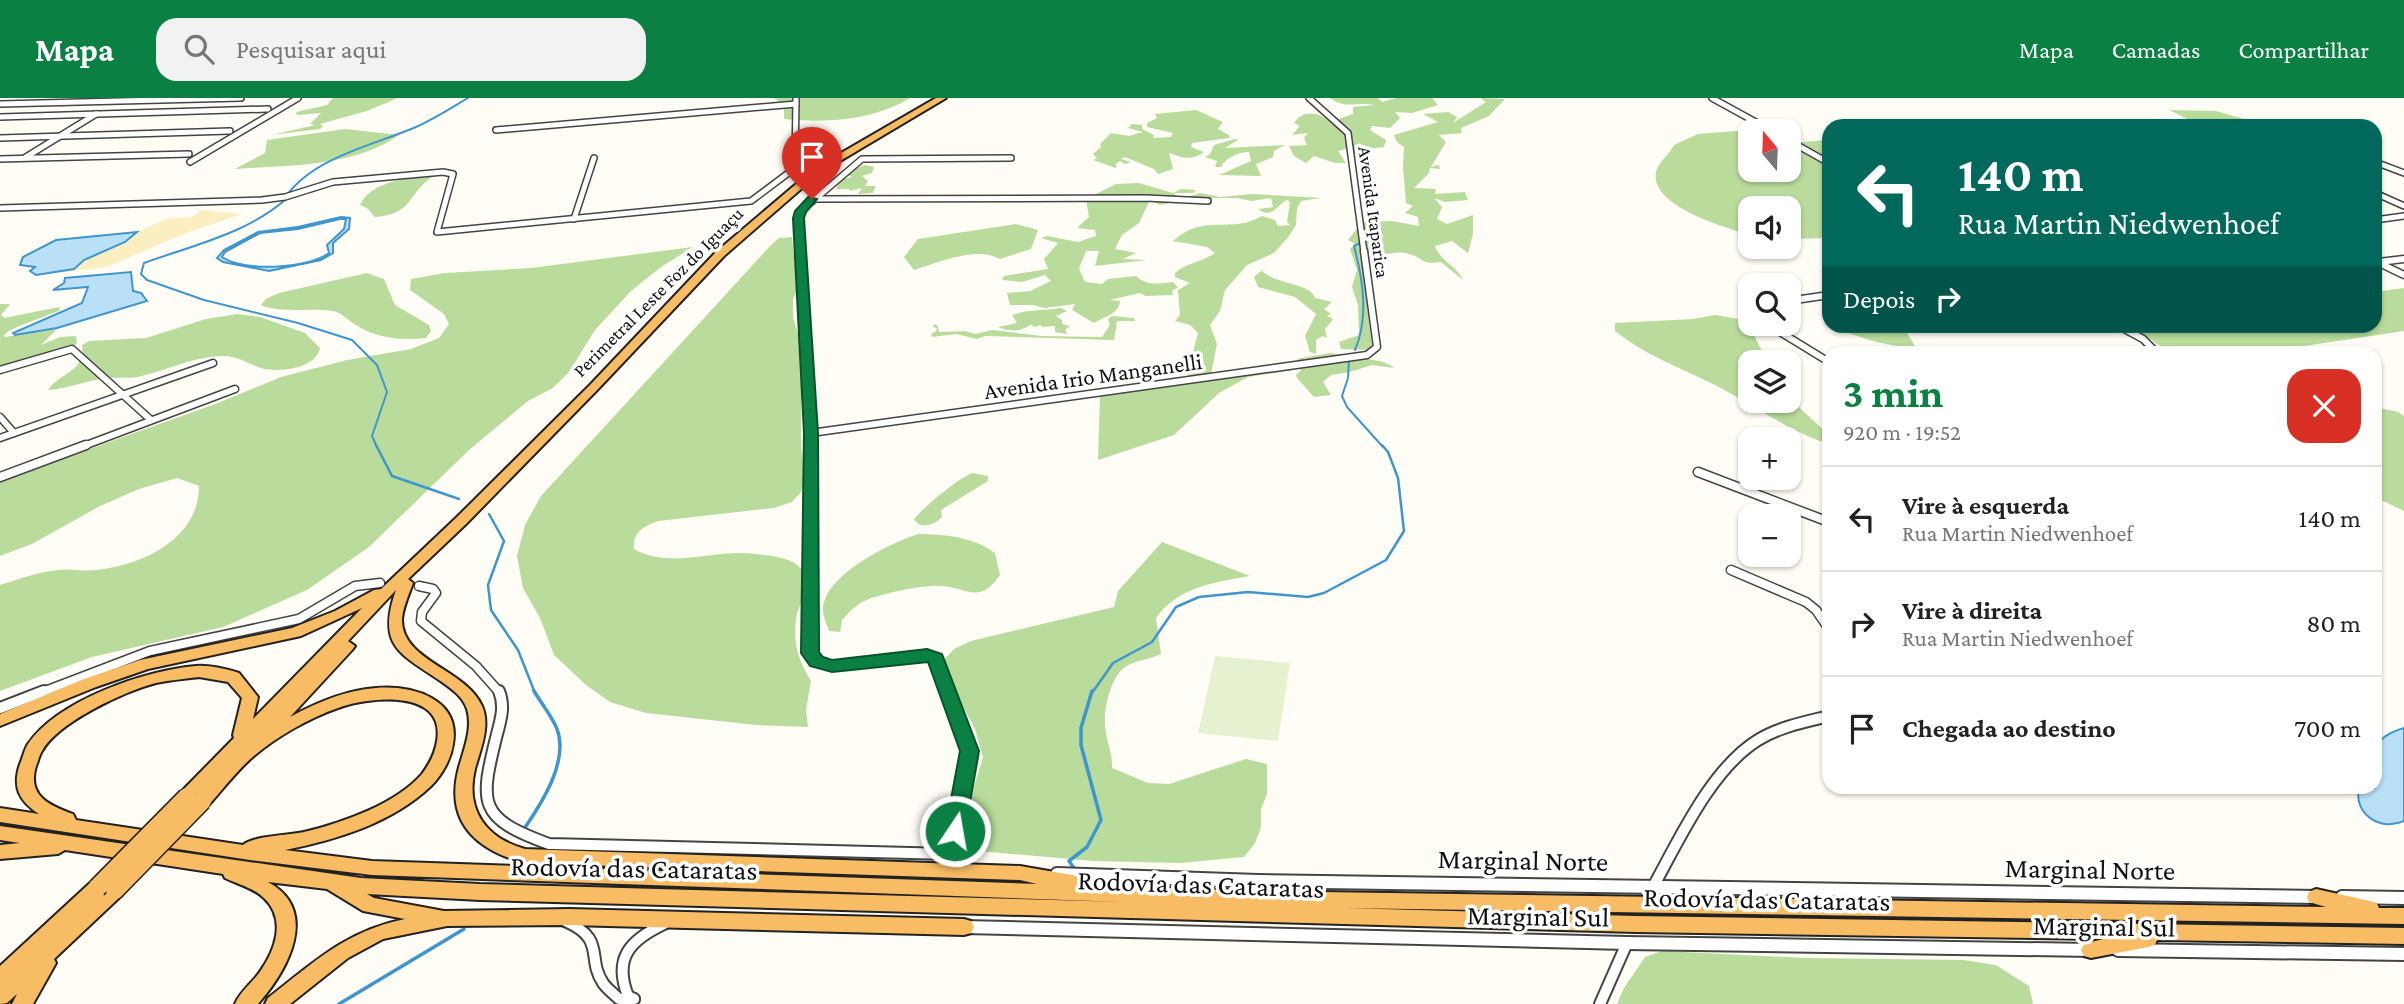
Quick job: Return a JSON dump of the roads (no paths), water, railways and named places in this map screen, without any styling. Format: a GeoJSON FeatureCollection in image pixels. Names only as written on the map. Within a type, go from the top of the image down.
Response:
{"type":"FeatureCollection","features":[{"type":"Feature","properties":{"kind":"highway","name":"Perimetral Leste Foz do Iguaçu"},"geometry":{"type":"LineString","coordinates":[[60,933],[408,583],[443,546],[461,521],[720,254],[832,162],[942,98]]}},
{"type":"Feature","properties":{"kind":"highway"},"geometry":{"type":"LineString","coordinates":[[408,583],[395,621],[396,631],[410,653],[463,689],[472,701],[477,728],[464,785],[465,805],[481,835],[504,852],[524,856],[948,862],[1138,895]]}},
{"type":"Feature","properties":{"kind":"highway"},"geometry":{"type":"LineString","coordinates":[[0,720],[136,667],[185,654],[266,640],[303,629],[408,583]]}},
{"type":"Feature","properties":{"kind":"highway"},"geometry":{"type":"LineString","coordinates":[[112,833],[48,813],[34,802],[26,788],[24,768],[33,750],[70,715],[107,694],[147,679],[185,672],[218,673],[242,682],[252,700],[241,750]]}},
{"type":"Feature","properties":{"kind":"highway"},"geometry":{"type":"LineString","coordinates":[[214,857],[346,828],[377,815],[405,797],[427,777],[441,757],[447,729],[441,713],[418,698],[368,696],[338,702],[309,713],[241,750]]}},
{"type":"Feature","properties":{"kind":"highway","name":"Rodovía das Cataratas"},"geometry":{"type":"LineString","coordinates":[[0,816],[112,833],[330,882],[480,892],[1648,925],[2404,936]]}},
{"type":"Feature","properties":{"kind":"highway","name":"Rodovía das Cataratas"},"geometry":{"type":"LineString","coordinates":[[0,833],[79,845],[372,867],[1138,895],[1298,900],[2402,910]]}},
{"type":"Feature","properties":{"kind":"highway"},"geometry":{"type":"LineString","coordinates":[[0,852],[79,845]]}},
{"type":"Feature","properties":{"kind":"highway"},"geometry":{"type":"LineString","coordinates":[[214,857],[268,891],[285,912],[287,933],[280,956],[265,981],[245,1004]]}},
{"type":"Feature","properties":{"kind":"highway"},"geometry":{"type":"LineString","coordinates":[[330,882],[370,905],[447,918]]}},
{"type":"Feature","properties":{"kind":"highway"},"geometry":{"type":"LineString","coordinates":[[2316,897],[2402,910]]}},
{"type":"Feature","properties":{"kind":"highway"},"geometry":{"type":"LineString","coordinates":[[879,902],[964,927]]}},
{"type":"Feature","properties":{"kind":"highway"},"geometry":{"type":"LineString","coordinates":[[275,1004],[341,952],[379,932],[447,918],[551,916],[964,927]]}},
{"type":"Feature","properties":{"kind":"highway"},"geometry":{"type":"LineString","coordinates":[[0,968],[60,933]]}},
{"type":"Feature","properties":{"kind":"highway"},"geometry":{"type":"LineString","coordinates":[[0,979],[60,933]]}},
{"type":"Feature","properties":{"kind":"highway"},"geometry":{"type":"LineString","coordinates":[[0,997],[60,933]]}},
{"type":"Feature","properties":{"kind":"highway"},"geometry":{"type":"LineString","coordinates":[[23,1004],[60,933]]}},
{"type":"Feature","properties":{"kind":"highway"},"geometry":{"type":"LineString","coordinates":[[2091,950],[2178,933]]}},
{"type":"Feature","properties":{"kind":"street"},"geometry":{"type":"LineString","coordinates":[[0,104],[240,98]]}},
{"type":"Feature","properties":{"kind":"street"},"geometry":{"type":"LineString","coordinates":[[190,162],[298,98]]}},
{"type":"Feature","properties":{"kind":"street","name":"Avenida Itaparica"},"geometry":{"type":"LineString","coordinates":[[1309,98],[1348,133],[1377,347]]}},
{"type":"Feature","properties":{"kind":"street"},"geometry":{"type":"LineString","coordinates":[[1712,98],[1750,119]]}},
{"type":"Feature","properties":{"kind":"street"},"geometry":{"type":"LineString","coordinates":[[0,208],[262,200],[285,197],[324,186],[443,172],[453,174],[437,232],[751,201],[794,168],[797,161],[796,101],[496,130]]}},
{"type":"Feature","properties":{"kind":"street"},"geometry":{"type":"LineString","coordinates":[[0,117],[268,109]]}},
{"type":"Feature","properties":{"kind":"street"},"geometry":{"type":"LineString","coordinates":[[24,158],[96,114]]}},
{"type":"Feature","properties":{"kind":"street"},"geometry":{"type":"LineString","coordinates":[[0,138],[230,131]]}},
{"type":"Feature","properties":{"kind":"street"},"geometry":{"type":"LineString","coordinates":[[1801,147],[1822,159]]}},
{"type":"Feature","properties":{"kind":"street"},"geometry":{"type":"LineString","coordinates":[[0,159],[190,154]]}},
{"type":"Feature","properties":{"kind":"street"},"geometry":{"type":"LineString","coordinates":[[574,219],[594,158]]}},
{"type":"Feature","properties":{"kind":"street"},"geometry":{"type":"LineString","coordinates":[[408,583],[433,589],[436,593],[422,612],[421,621],[489,679],[501,694],[502,714],[488,776],[487,794],[492,811],[508,828],[549,845],[948,862],[970,751],[936,658],[927,654],[832,666],[817,662],[810,653],[811,433],[799,218],[801,211],[812,199],[862,159],[1011,158]]}},
{"type":"Feature","properties":{"kind":"street"},"geometry":{"type":"LineString","coordinates":[[2382,165],[2404,173]]}},
{"type":"Feature","properties":{"kind":"street"},"geometry":{"type":"LineString","coordinates":[[2382,196],[2404,205]]}},
{"type":"Feature","properties":{"kind":"street"},"geometry":{"type":"LineString","coordinates":[[812,199],[1146,198],[1208,201]]}},
{"type":"Feature","properties":{"kind":"street"},"geometry":{"type":"LineString","coordinates":[[2382,219],[2404,216]]}},
{"type":"Feature","properties":{"kind":"street"},"geometry":{"type":"LineString","coordinates":[[2382,261],[2404,259]]}},
{"type":"Feature","properties":{"kind":"street"},"geometry":{"type":"LineString","coordinates":[[2382,265],[2404,275]]}},
{"type":"Feature","properties":{"kind":"street"},"geometry":{"type":"LineString","coordinates":[[1801,299],[1822,296]]}},
{"type":"Feature","properties":{"kind":"street"},"geometry":{"type":"LineString","coordinates":[[2132,333],[2150,346]]}},
{"type":"Feature","properties":{"kind":"street"},"geometry":{"type":"LineString","coordinates":[[1787,336],[1822,358]]}},
{"type":"Feature","properties":{"kind":"street","name":"Avenida Irio Manganelli"},"geometry":{"type":"LineString","coordinates":[[811,433],[1367,355],[1377,347]]}},
{"type":"Feature","properties":{"kind":"street"},"geometry":{"type":"LineString","coordinates":[[0,370],[72,349],[151,420]]}},
{"type":"Feature","properties":{"kind":"street"},"geometry":{"type":"LineString","coordinates":[[0,439],[213,363]]}},
{"type":"Feature","properties":{"kind":"street"},"geometry":{"type":"LineString","coordinates":[[0,477],[236,389]]}},
{"type":"Feature","properties":{"kind":"street"},"geometry":{"type":"LineString","coordinates":[[0,417],[14,433]]}},
{"type":"Feature","properties":{"kind":"street"},"geometry":{"type":"LineString","coordinates":[[1699,472],[1822,519]]}},
{"type":"Feature","properties":{"kind":"street"},"geometry":{"type":"LineString","coordinates":[[1731,570],[1806,602],[1822,619]]}},
{"type":"Feature","properties":{"kind":"street"},"geometry":{"type":"LineString","coordinates":[[0,708],[150,651],[299,619],[322,610],[346,588],[368,582],[380,583]]}},
{"type":"Feature","properties":{"kind":"street"},"geometry":{"type":"LineString","coordinates":[[1653,887],[1707,793],[1754,742],[1790,727],[1822,718]]}},
{"type":"Feature","properties":{"kind":"street","name":"Marginal Norte"},"geometry":{"type":"LineString","coordinates":[[1020,873],[1258,881],[2316,897]]}},
{"type":"Feature","properties":{"kind":"street"},"geometry":{"type":"LineString","coordinates":[[551,916],[577,926],[592,941],[602,982],[619,999],[635,999],[628,996],[622,983],[626,951],[634,940],[648,930],[676,919]]}},
{"type":"Feature","properties":{"kind":"street","name":"Marginal Sul"},"geometry":{"type":"LineString","coordinates":[[964,927],[1627,943],[2404,954]]}},
{"type":"Feature","properties":{"kind":"street"},"geometry":{"type":"LineString","coordinates":[[1600,1004],[1627,943]]}},
{"type":"Feature","properties":{"kind":"water"},"geometry":{"type":"Polygon","coordinates":[[[341,217],[350,218],[349,229],[333,243],[333,253],[321,260],[269,271],[223,262],[217,258],[224,250],[258,232],[298,227],[341,217]],[[346,219],[298,229],[260,233],[225,252],[222,257],[232,262],[260,267],[306,262],[329,253],[327,245],[344,229],[346,219]]]}},
{"type":"Feature","properties":{"kind":"water"},"geometry":{"type":"Polygon","coordinates":[[[137,232],[125,242],[84,260],[74,269],[36,275],[30,271],[35,267],[20,265],[23,257],[56,240],[137,232]]]}},
{"type":"Feature","properties":{"kind":"water"},"geometry":{"type":"Polygon","coordinates":[[[131,272],[133,291],[141,293],[147,301],[57,328],[15,335],[13,333],[82,303],[88,287],[53,290],[64,283],[65,278],[131,272]]]}},
{"type":"Feature","properties":{"kind":"water"},"geometry":{"type":"Polygon","coordinates":[[[2404,728],[2404,821],[2386,824],[2365,813],[2358,797],[2358,794],[2382,794],[2382,739],[2404,728]]]}},
{"type":"Feature","properties":{"kind":"waterway"},"geometry":{"type":"LineString","coordinates":[[287,195],[299,182],[329,162],[416,127],[468,98]]}},
{"type":"Feature","properties":{"kind":"waterway"},"geometry":{"type":"LineString","coordinates":[[286,199],[271,211],[237,230],[144,263],[141,274],[147,280],[204,300],[298,323],[352,340],[377,365],[387,392],[372,436],[377,446]]}},
{"type":"Feature","properties":{"kind":"waterway"},"geometry":{"type":"LineString","coordinates":[[1355,350],[1363,312],[1362,285],[1354,246],[1360,243]]}},
{"type":"Feature","properties":{"kind":"waterway"},"geometry":{"type":"LineString","coordinates":[[1349,360],[1348,378],[1342,396],[1347,407],[1383,447]]}},
{"type":"Feature","properties":{"kind":"waterway"},"geometry":{"type":"LineString","coordinates":[[1092,693],[1113,663],[1152,642],[1176,607],[1199,597],[1248,592],[1308,597],[1324,593],[1386,560],[1404,531],[1398,478],[1388,452],[1382,445]]}},
{"type":"Feature","properties":{"kind":"waterway"},"geometry":{"type":"LineString","coordinates":[[377,446],[392,476],[459,499]]}},
{"type":"Feature","properties":{"kind":"waterway"},"geometry":{"type":"LineString","coordinates":[[489,514],[504,541],[488,585],[491,610],[518,650],[535,692]]}},
{"type":"Feature","properties":{"kind":"waterway"},"geometry":{"type":"LineString","coordinates":[[1074,868],[1069,861],[1087,847],[1101,820],[1081,745],[1081,728],[1092,691]]}},
{"type":"Feature","properties":{"kind":"waterway"},"geometry":{"type":"LineString","coordinates":[[524,829],[552,781],[557,768],[560,741],[557,729],[535,692]]}},
{"type":"Feature","properties":{"kind":"waterway"},"geometry":{"type":"LineString","coordinates":[[339,1004],[464,929]]}}]}
